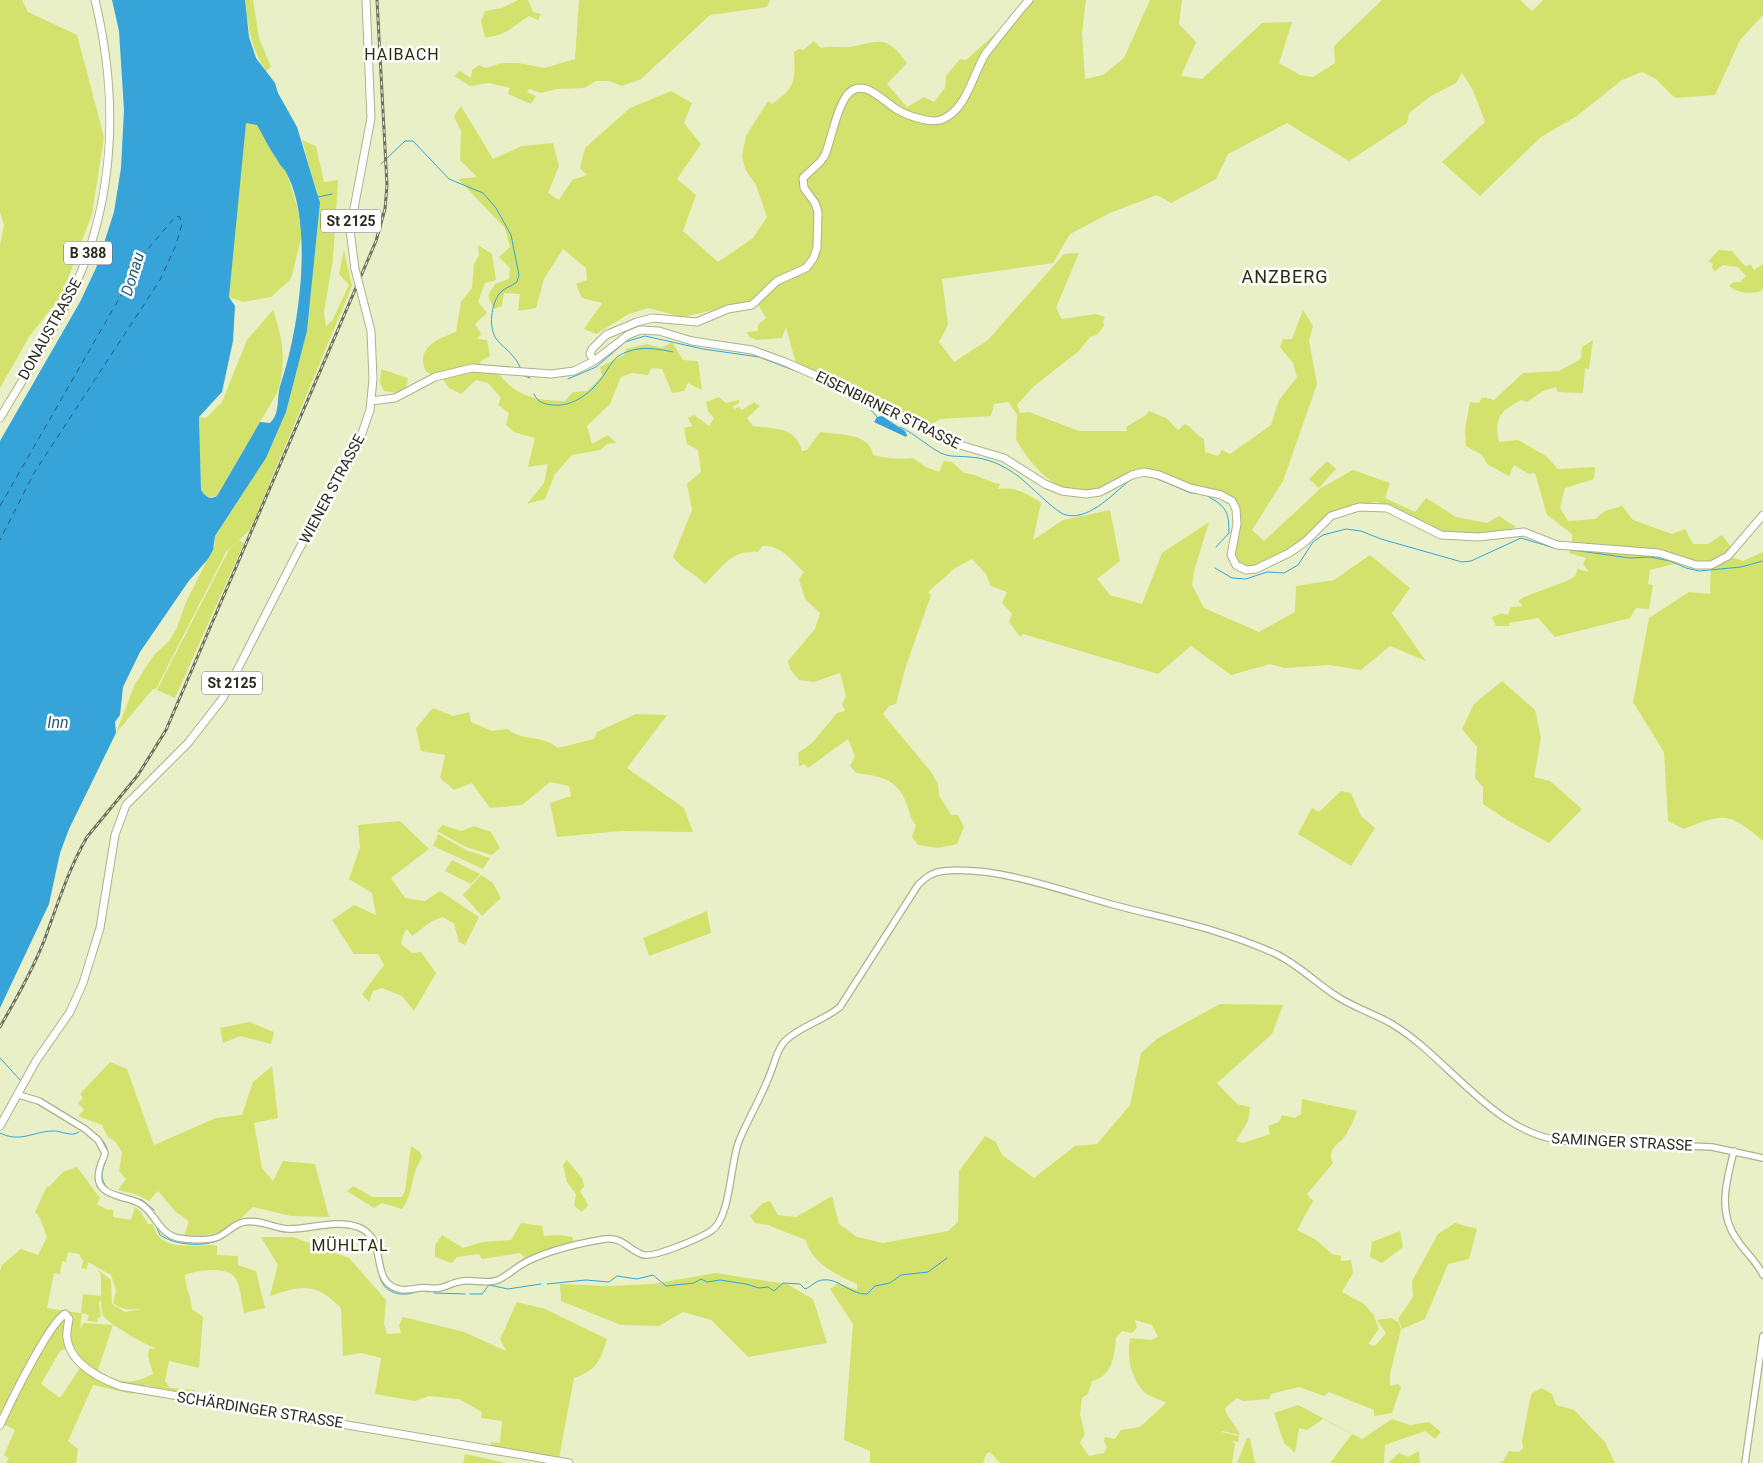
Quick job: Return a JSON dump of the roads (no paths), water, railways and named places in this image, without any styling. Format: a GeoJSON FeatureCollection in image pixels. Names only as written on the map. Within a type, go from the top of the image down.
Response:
{"type":"FeatureCollection","features":[{"type":"Feature","properties":{"kind":"main road","name":"DONAUSTRASSE"},"geometry":{"type":"LineString","coordinates":[[0,418],[63,309],[81,273],[96,230],[107,171],[111,127],[108,78],[95,0]]}},
{"type":"Feature","properties":{"kind":"main road","name":"WIENER STRASSE"},"geometry":{"type":"LineString","coordinates":[[19,1095],[36,1061],[70,1012],[86,976],[100,928],[115,835],[120,818],[131,799],[188,743],[223,698],[297,553],[357,445],[372,400],[371,331],[355,269],[350,235],[366,152],[372,102],[366,0]]}},
{"type":"Feature","properties":{"kind":"main road"},"geometry":{"type":"LineString","coordinates":[[594,361],[590,354],[592,349],[614,330],[653,318],[697,322],[728,309],[752,305],[777,281],[806,268],[817,248],[818,212],[816,202],[804,188],[803,178],[822,159],[848,94],[855,90],[866,89],[879,95],[904,113],[936,121],[944,119],[960,103],[985,55],[1029,0]]}},
{"type":"Feature","properties":{"kind":"main road","name":"EISENBIRNER STRASSE"},"geometry":{"type":"LineString","coordinates":[[372,400],[395,398],[435,376],[459,370],[481,367],[536,373],[567,373],[594,361],[621,338],[640,330],[659,331],[692,341],[742,348],[768,355],[832,382],[960,445],[1004,458],[1045,484],[1062,491],[1086,494],[1100,492],[1132,475],[1144,472],[1159,475],[1190,488],[1221,495],[1232,501],[1236,509],[1237,524],[1231,555],[1236,565],[1246,570],[1256,569],[1289,553],[1305,542],[1332,516],[1359,507],[1387,508],[1441,535],[1478,537],[1524,532],[1557,545],[1659,553],[1696,566],[1711,565],[1728,556],[1763,515]]}},
{"type":"Feature","properties":{"kind":"main road","name":"St 2125"},"geometry":{"type":"LineString","coordinates":[[0,1126],[19,1095]]}},
{"type":"Feature","properties":{"kind":"main road","name":"SCHÄRDINGER STRASSE"},"geometry":{"type":"LineString","coordinates":[[0,1425],[20,1382],[56,1323],[64,1314],[69,1319],[67,1339],[69,1348],[83,1366],[105,1380],[120,1386],[569,1463]]}},
{"type":"Feature","properties":{"kind":"street","name":"SAMINGER STRASSE"},"geometry":{"type":"LineString","coordinates":[[19,1095],[39,1100],[98,1140],[106,1153],[99,1169],[99,1176],[104,1190],[115,1197],[144,1206],[162,1229],[177,1237],[189,1239],[218,1237],[242,1222],[255,1222],[287,1229],[352,1226],[366,1230],[374,1237],[382,1275],[386,1280],[398,1289],[411,1290],[421,1287],[438,1288],[463,1280],[489,1282],[498,1280],[532,1259],[588,1242],[615,1239],[627,1244],[639,1254],[649,1256],[694,1239],[715,1227],[722,1214],[738,1144],[764,1093],[782,1044],[796,1033],[826,1018],[840,1007],[918,885],[929,875],[943,871],[998,876],[1046,885],[1124,908],[1205,927],[1267,950],[1290,962],[1345,1002],[1393,1025],[1488,1105],[1527,1130],[1553,1140],[1712,1146],[1763,1158]]}},
{"type":"Feature","properties":{"kind":"street"},"geometry":{"type":"LineString","coordinates":[[1734,1151],[1725,1193],[1725,1213],[1733,1233],[1756,1263],[1763,1276]]}},
{"type":"Feature","properties":{"kind":"street"},"geometry":{"type":"LineString","coordinates":[[1745,1463],[1763,1336]]}},
{"type":"Feature","properties":{"kind":"water"},"geometry":{"type":"Polygon","coordinates":[[[112,0],[245,0],[249,37],[256,58],[275,83],[278,93],[297,127],[320,203],[307,331],[286,412],[266,458],[215,536],[213,550],[208,559],[188,582],[140,652],[123,687],[120,715],[115,722],[116,733],[69,829],[60,853],[49,904],[0,1008],[0,441],[80,302],[96,268],[114,212],[121,168],[124,110],[119,31],[112,0]],[[246,123],[229,297],[235,306],[233,341],[222,392],[199,417],[201,490],[210,498],[217,496],[260,422],[270,423],[276,414],[298,307],[302,249],[300,221],[295,196],[286,172],[257,125],[246,123]]]}},
{"type":"Feature","properties":{"kind":"water"},"geometry":{"type":"Polygon","coordinates":[[[882,416],[905,431],[906,437],[874,422],[877,417],[882,416]]]}},
{"type":"Feature","properties":{"kind":"waterway","name":"HAIBACH"},"geometry":{"type":"LineString","coordinates":[[381,164],[405,141],[413,141],[449,179],[483,193],[496,208],[511,235],[519,275],[517,282],[497,297],[493,309],[492,329],[497,340],[513,356],[520,367]]}},
{"type":"Feature","properties":{"kind":"waterway","name":"HAIBACH"},"geometry":{"type":"LineString","coordinates":[[318,197],[332,194]]}},
{"type":"Feature","properties":{"kind":"waterway"},"geometry":{"type":"LineString","coordinates":[[568,379],[596,367],[625,342],[645,336],[703,349],[759,357],[809,376]]}},
{"type":"Feature","properties":{"kind":"waterway","name":"HAIBACH"},"geometry":{"type":"LineString","coordinates":[[534,394],[539,401],[544,403],[553,405],[568,404],[588,392],[604,375],[611,363],[624,353],[645,348],[673,352]]}},
{"type":"Feature","properties":{"kind":"waterway","name":"HAIBACH"},"geometry":{"type":"LineString","coordinates":[[522,375],[530,378]]}},
{"type":"Feature","properties":{"kind":"waterway"},"geometry":{"type":"LineString","coordinates":[[861,399],[878,418]]}},
{"type":"Feature","properties":{"kind":"waterway"},"geometry":{"type":"LineString","coordinates":[[900,427],[946,455],[983,459],[1001,465],[1018,476],[1056,509],[1066,515],[1075,516],[1094,509],[1134,477]]}},
{"type":"Feature","properties":{"kind":"waterway"},"geometry":{"type":"LineString","coordinates":[[1153,477],[1191,493],[1198,493]]}},
{"type":"Feature","properties":{"kind":"waterway"},"geometry":{"type":"LineString","coordinates":[[1204,494],[1221,505],[1227,513],[1229,533],[1216,547]]}},
{"type":"Feature","properties":{"kind":"waterway"},"geometry":{"type":"LineString","coordinates":[[1215,568],[1232,578],[1246,579],[1267,572],[1284,573],[1298,565],[1313,542],[1323,535],[1346,529],[1361,531],[1381,539],[1462,562],[1471,561],[1521,538],[1551,547],[1630,558],[1650,557],[1670,561],[1699,571],[1741,567],[1763,561]]}},
{"type":"Feature","properties":{"kind":"waterway"},"geometry":{"type":"LineString","coordinates":[[0,1058],[21,1081]]}},
{"type":"Feature","properties":{"kind":"waterway"},"geometry":{"type":"LineString","coordinates":[[90,1130],[106,1146],[106,1160],[102,1173],[107,1188]]}},
{"type":"Feature","properties":{"kind":"waterway"},"geometry":{"type":"LineString","coordinates":[[0,1133],[7,1136],[20,1137],[52,1131],[69,1134],[79,1132]]}},
{"type":"Feature","properties":{"kind":"waterway"},"geometry":{"type":"LineString","coordinates":[[124,1195],[142,1200],[154,1210]]}},
{"type":"Feature","properties":{"kind":"waterway"},"geometry":{"type":"LineString","coordinates":[[256,1225],[283,1231]]}},
{"type":"Feature","properties":{"kind":"waterway"},"geometry":{"type":"LineString","coordinates":[[317,1229],[336,1227]]}},
{"type":"Feature","properties":{"kind":"waterway"},"geometry":{"type":"LineString","coordinates":[[342,1227],[349,1228]]}},
{"type":"Feature","properties":{"kind":"waterway"},"geometry":{"type":"LineString","coordinates":[[157,1228],[160,1235],[184,1244],[203,1244],[220,1239],[226,1235]]}},
{"type":"Feature","properties":{"kind":"waterway"},"geometry":{"type":"LineString","coordinates":[[547,1284],[586,1280],[609,1282],[617,1276],[637,1279],[653,1275],[666,1286],[694,1283],[701,1279],[707,1282],[720,1280],[759,1288],[768,1287],[774,1291],[783,1283],[800,1284],[805,1289],[820,1281],[828,1280],[839,1283],[855,1292],[867,1294],[875,1286],[890,1283],[901,1275],[928,1272],[947,1258]]}},
{"type":"Feature","properties":{"kind":"waterway"},"geometry":{"type":"LineString","coordinates":[[380,1278],[386,1288],[397,1293],[409,1294],[420,1290]]}},
{"type":"Feature","properties":{"kind":"waterway"},"geometry":{"type":"LineString","coordinates":[[470,1294],[482,1294],[489,1285],[508,1289],[541,1284]]}},
{"type":"Feature","properties":{"kind":"waterway"},"geometry":{"type":"LineString","coordinates":[[424,1290],[428,1292]]}},
{"type":"Feature","properties":{"kind":"waterway"},"geometry":{"type":"LineString","coordinates":[[434,1293],[465,1294]]}},
{"type":"Feature","properties":{"kind":"railway"},"geometry":{"type":"LineString","coordinates":[[0,1027],[34,963],[68,875],[87,837],[138,775],[166,730],[376,241],[385,209],[387,185],[377,0]]}},
{"type":"Feature","properties":{"kind":"district","name":"HAIBACH"},"geometry":{"type":"Point","coordinates":[402,54]}},
{"type":"Feature","properties":{"kind":"district","name":"ANZBERG"},"geometry":{"type":"Point","coordinates":[1285,277]}},
{"type":"Feature","properties":{"kind":"district","name":"MÜHLTAL"},"geometry":{"type":"Point","coordinates":[350,1245]}},
{"type":"Feature","properties":{"kind":"water label","name":"Donau"},"geometry":{"type":"Point","coordinates":[132,274]}},
{"type":"Feature","properties":{"kind":"water label","name":"Inn"},"geometry":{"type":"Point","coordinates":[58,722]}}]}
